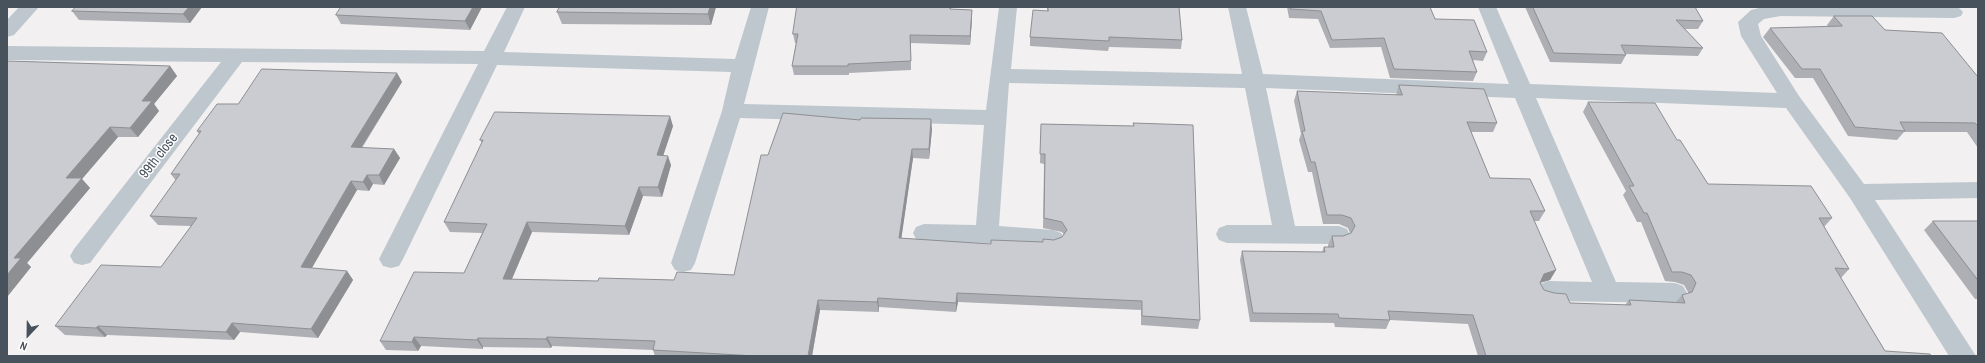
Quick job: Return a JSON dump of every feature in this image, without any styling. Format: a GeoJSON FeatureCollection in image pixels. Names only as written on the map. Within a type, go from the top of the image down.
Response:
{"type":"FeatureCollection","features":[{"type":"Feature","properties":{"kind":"street"},"geometry":{"type":"LineString","coordinates":[[7,31],[30,7]]}},
{"type":"Feature","properties":{"kind":"street"},"geometry":{"type":"LineString","coordinates":[[391,259],[516,7]]}},
{"type":"Feature","properties":{"kind":"street"},"geometry":{"type":"LineString","coordinates":[[683,263],[732,110],[760,7]]}},
{"type":"Feature","properties":{"kind":"street"},"geometry":{"type":"LineString","coordinates":[[987,234],[995,118],[1008,7]]}},
{"type":"Feature","properties":{"kind":"street"},"geometry":{"type":"LineString","coordinates":[[1237,7],[1254,81],[1285,235]]}},
{"type":"Feature","properties":{"kind":"street"},"geometry":{"type":"LineString","coordinates":[[1487,7],[1608,292]]}},
{"type":"Feature","properties":{"kind":"street"},"geometry":{"type":"LineString","coordinates":[[1954,12],[1781,10],[1758,14],[1748,22],[1750,36],[1792,101],[1858,192],[1963,356]]}},
{"type":"Feature","properties":{"kind":"street"},"geometry":{"type":"LineString","coordinates":[[7,53],[490,58],[743,66]]}},
{"type":"Feature","properties":{"kind":"street","name":"99th close"},"geometry":{"type":"LineString","coordinates":[[82,256],[236,56]]}},
{"type":"Feature","properties":{"kind":"street"},"geometry":{"type":"LineString","coordinates":[[1000,76],[1254,81],[1792,101]]}},
{"type":"Feature","properties":{"kind":"street"},"geometry":{"type":"LineString","coordinates":[[732,110],[995,118]]}},
{"type":"Feature","properties":{"kind":"street"},"geometry":{"type":"LineString","coordinates":[[1858,192],[1978,190]]}},
{"type":"Feature","properties":{"kind":"street"},"geometry":{"type":"LineString","coordinates":[[924,233],[987,234],[1053,239]]}},
{"type":"Feature","properties":{"kind":"street"},"geometry":{"type":"LineString","coordinates":[[1227,234],[1339,236]]}},
{"type":"Feature","properties":{"kind":"street"},"geometry":{"type":"LineString","coordinates":[[1548,291],[1675,293]]}},
{"type":"Feature","properties":{"kind":"building"},"geometry":{"type":"Polygon","coordinates":[[[76,7],[189,7],[183,14],[72,11],[76,7]]]}},
{"type":"Feature","properties":{"kind":"building"},"geometry":{"type":"Polygon","coordinates":[[[341,7],[473,7],[465,21],[336,15],[341,7]]]}},
{"type":"Feature","properties":{"kind":"building"},"geometry":{"type":"Polygon","coordinates":[[[560,7],[710,7],[708,14],[557,12],[560,7]]]}},
{"type":"Feature","properties":{"kind":"building"},"geometry":{"type":"Polygon","coordinates":[[[797,7],[950,7],[950,9],[972,10],[970,36],[910,35],[911,61],[848,64],[848,66],[792,66],[798,34],[793,34],[797,7]]]}},
{"type":"Feature","properties":{"kind":"building"},"geometry":{"type":"Polygon","coordinates":[[[1048,7],[1179,7],[1182,40],[1109,37],[1109,41],[1030,37],[1033,10],[1048,11],[1048,7]]]}},
{"type":"Feature","properties":{"kind":"building"},"geometry":{"type":"Polygon","coordinates":[[[1291,7],[1430,7],[1435,19],[1474,20],[1487,52],[1469,51],[1477,72],[1394,69],[1384,38],[1332,40],[1321,11],[1291,9],[1291,7]]]}},
{"type":"Feature","properties":{"kind":"building"},"geometry":{"type":"Polygon","coordinates":[[[1533,7],[1695,7],[1703,21],[1676,20],[1703,48],[1621,45],[1626,55],[1554,53],[1533,7]]]}},
{"type":"Feature","properties":{"kind":"building"},"geometry":{"type":"Polygon","coordinates":[[[1834,16],[1872,16],[1885,30],[1942,33],[1978,77],[1978,126],[1975,123],[1900,122],[1905,131],[1855,127],[1820,69],[1802,69],[1770,28],[1842,26],[1834,16]]]}},
{"type":"Feature","properties":{"kind":"building"},"geometry":{"type":"Polygon","coordinates":[[[7,61],[170,66],[142,101],[152,101],[130,128],[110,127],[66,178],[82,178],[14,258],[21,258],[7,275],[7,61]]]}},
{"type":"Feature","properties":{"kind":"building"},"geometry":{"type":"Polygon","coordinates":[[[262,69],[397,73],[351,147],[394,149],[379,175],[367,175],[363,182],[351,181],[301,267],[347,271],[311,329],[232,323],[226,332],[98,326],[96,328],[55,326],[101,265],[161,267],[197,218],[150,216],[180,174],[171,174],[201,131],[197,131],[217,104],[238,104],[262,69]]]}},
{"type":"Feature","properties":{"kind":"building"},"geometry":{"type":"Polygon","coordinates":[[[1399,85],[1484,89],[1497,123],[1467,122],[1490,178],[1530,179],[1545,211],[1530,211],[1556,270],[1544,274],[1540,283],[1544,290],[1566,294],[1570,303],[1631,305],[1629,300],[1685,303],[1682,295],[1692,292],[1696,283],[1691,275],[1682,272],[1672,272],[1647,213],[1644,213],[1629,186],[1634,186],[1588,102],[1655,103],[1677,140],[1680,140],[1708,184],[1811,186],[1832,218],[1819,218],[1849,269],[1835,268],[1885,351],[1930,354],[1931,356],[1486,356],[1473,315],[1388,311],[1390,320],[1339,318],[1338,314],[1253,313],[1242,251],[1325,252],[1324,247],[1334,247],[1332,236],[1343,236],[1351,233],[1355,226],[1351,218],[1342,215],[1327,215],[1315,162],[1311,162],[1302,131],[1305,131],[1297,91],[1402,95],[1399,85]]]}},
{"type":"Feature","properties":{"kind":"building"},"geometry":{"type":"Polygon","coordinates":[[[495,112],[670,116],[657,155],[668,156],[658,187],[639,187],[625,226],[527,222],[503,279],[598,281],[599,278],[674,280],[677,272],[734,275],[761,155],[768,155],[783,113],[860,120],[861,118],[931,119],[929,149],[912,149],[899,238],[991,244],[991,240],[1043,242],[1043,239],[1054,240],[1062,237],[1067,230],[1062,222],[1044,218],[1045,154],[1040,154],[1041,124],[1134,126],[1133,123],[1193,125],[1200,320],[1142,316],[1142,301],[957,293],[956,303],[878,298],[877,302],[818,300],[808,356],[755,356],[653,350],[655,341],[547,337],[546,339],[478,338],[477,340],[414,337],[412,342],[380,341],[414,272],[464,273],[487,224],[444,222],[483,140],[480,140],[495,112]]]}},
{"type":"Feature","properties":{"kind":"building"},"geometry":{"type":"Polygon","coordinates":[[[1933,221],[1978,221],[1978,280],[1933,221]]]}}]}
